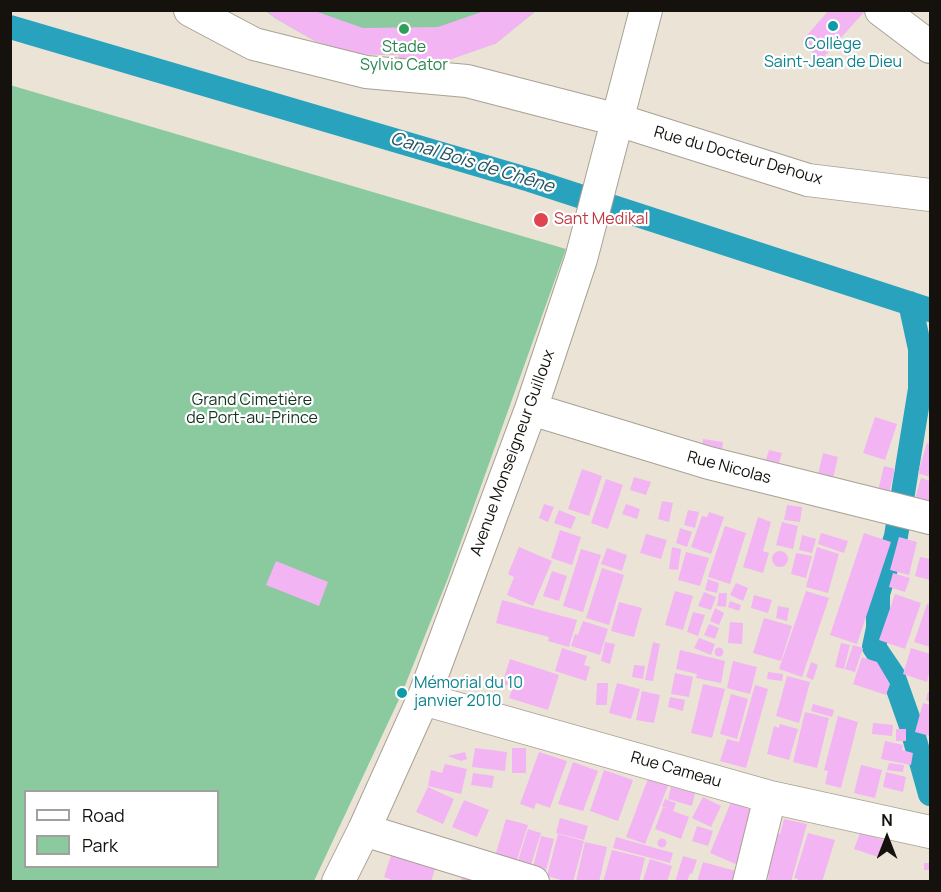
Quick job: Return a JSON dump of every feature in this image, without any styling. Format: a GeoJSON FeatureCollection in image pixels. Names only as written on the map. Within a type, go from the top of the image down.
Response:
{"type":"FeatureCollection","features":[{"type":"Feature","properties":{"kind":"street","name":"Rue du Docteur Dehoux"},"geometry":{"type":"LineString","coordinates":[[190,10],[254,44],[366,72],[467,81],[618,120],[808,180],[930,195]]}},
{"type":"Feature","properties":{"kind":"street","name":"Avenue Monseigneur Guilloux"},"geometry":{"type":"LineString","coordinates":[[338,882],[423,699],[531,409],[581,259],[646,10]]}},
{"type":"Feature","properties":{"kind":"street"},"geometry":{"type":"LineString","coordinates":[[881,10],[930,46]]}},
{"type":"Feature","properties":{"kind":"street","name":"Rue Nicolas"},"geometry":{"type":"LineString","coordinates":[[531,409],[709,463],[908,513]]}},
{"type":"Feature","properties":{"kind":"street","name":"Rue Cameau"},"geometry":{"type":"LineString","coordinates":[[423,699],[770,797],[920,830]]}},
{"type":"Feature","properties":{"kind":"street"},"geometry":{"type":"LineString","coordinates":[[750,882],[770,797]]}},
{"type":"Feature","properties":{"kind":"street"},"geometry":{"type":"LineString","coordinates":[[364,830],[533,882]]}},
{"type":"Feature","properties":{"kind":"green space","name":"Stade Sylvio Cator"},"geometry":{"type":"Polygon","coordinates":[[[266,11],[535,11],[495,44],[399,55],[359,54],[315,41],[266,11]]]}},
{"type":"Feature","properties":{"kind":"green space","name":"Grand Cimetière de Port-au-Prince"},"geometry":{"type":"Polygon","coordinates":[[[10,85],[566,249],[448,578],[402,693],[314,881],[11,881],[10,85]]]}},
{"type":"Feature","properties":{"kind":"building","name":"Stade Sylvio Cator"},"geometry":{"type":"Polygon","coordinates":[[[266,10],[312,10],[363,28],[438,27],[487,10],[535,10],[495,44],[446,61],[397,69],[399,55],[359,54],[315,41],[275,18],[266,10]]]}},
{"type":"Feature","properties":{"kind":"building","name":"Collège Saint-Jean de Dieu"},"geometry":{"type":"Polygon","coordinates":[[[829,10],[866,10],[820,61],[802,41],[829,10]]]}},
{"type":"Feature","properties":{"kind":"building"},"geometry":{"type":"Polygon","coordinates":[[[875,417],[897,424],[885,460],[863,453],[875,417]]]}},
{"type":"Feature","properties":{"kind":"building"},"geometry":{"type":"Polygon","coordinates":[[[703,439],[723,442],[721,457],[701,455],[703,439]]]}},
{"type":"Feature","properties":{"kind":"building"},"geometry":{"type":"Polygon","coordinates":[[[927,443],[930,444],[930,477],[918,473],[927,443]]]}},
{"type":"Feature","properties":{"kind":"building"},"geometry":{"type":"Polygon","coordinates":[[[769,450],[782,453],[777,470],[764,466],[769,450]]]}},
{"type":"Feature","properties":{"kind":"building"},"geometry":{"type":"Polygon","coordinates":[[[823,453],[838,457],[832,483],[817,479],[823,453]]]}},
{"type":"Feature","properties":{"kind":"building"},"geometry":{"type":"Polygon","coordinates":[[[884,466],[895,469],[889,493],[878,491],[884,466]]]}},
{"type":"Feature","properties":{"kind":"building"},"geometry":{"type":"Polygon","coordinates":[[[582,469],[602,476],[589,516],[568,509],[582,469]]]}},
{"type":"Feature","properties":{"kind":"building"},"geometry":{"type":"Polygon","coordinates":[[[634,477],[651,482],[646,495],[630,490],[634,477]]]}},
{"type":"Feature","properties":{"kind":"building"},"geometry":{"type":"Polygon","coordinates":[[[921,478],[930,481],[930,502],[915,499],[921,478]]]}},
{"type":"Feature","properties":{"kind":"building"},"geometry":{"type":"Polygon","coordinates":[[[606,479],[623,485],[608,529],[591,523],[606,479]]]}},
{"type":"Feature","properties":{"kind":"building"},"geometry":{"type":"Polygon","coordinates":[[[662,501],[673,503],[669,522],[658,519],[662,501]]]}},
{"type":"Feature","properties":{"kind":"building"},"geometry":{"type":"Polygon","coordinates":[[[544,504],[554,507],[548,522],[539,518],[544,504]]]}},
{"type":"Feature","properties":{"kind":"building"},"geometry":{"type":"Polygon","coordinates":[[[626,504],[640,509],[637,519],[622,514],[626,504]]]}},
{"type":"Feature","properties":{"kind":"building"},"geometry":{"type":"Polygon","coordinates":[[[787,505],[802,507],[800,522],[784,520],[787,505]]]}},
{"type":"Feature","properties":{"kind":"building"},"geometry":{"type":"Polygon","coordinates":[[[559,510],[576,517],[571,529],[554,523],[559,510]]]}},
{"type":"Feature","properties":{"kind":"building"},"geometry":{"type":"Polygon","coordinates":[[[688,510],[699,512],[695,528],[684,525],[688,510]]]}},
{"type":"Feature","properties":{"kind":"building"},"geometry":{"type":"Polygon","coordinates":[[[709,512],[724,517],[711,554],[691,547],[702,516],[707,517],[709,512]]]}},
{"type":"Feature","properties":{"kind":"building"},"geometry":{"type":"Polygon","coordinates":[[[758,517],[771,522],[763,551],[769,553],[763,573],[743,567],[758,517]]]}},
{"type":"Feature","properties":{"kind":"building"},"geometry":{"type":"Polygon","coordinates":[[[782,522],[798,526],[793,549],[776,545],[782,522]]]}},
{"type":"Feature","properties":{"kind":"building"},"geometry":{"type":"Polygon","coordinates":[[[725,526],[746,533],[730,584],[708,577],[725,526]]]}},
{"type":"Feature","properties":{"kind":"building"},"geometry":{"type":"Polygon","coordinates":[[[680,528],[692,532],[687,547],[676,543],[680,528]]]}},
{"type":"Feature","properties":{"kind":"building"},"geometry":{"type":"Polygon","coordinates":[[[560,530],[581,537],[572,565],[551,558],[560,530]]]}},
{"type":"Feature","properties":{"kind":"building"},"geometry":{"type":"Polygon","coordinates":[[[821,533],[848,541],[844,553],[818,544],[821,533]]]}},
{"type":"Feature","properties":{"kind":"building"},"geometry":{"type":"Polygon","coordinates":[[[864,533],[891,542],[857,644],[830,635],[864,533]]]}},
{"type":"Feature","properties":{"kind":"building"},"geometry":{"type":"Polygon","coordinates":[[[646,534],[667,540],[661,559],[640,553],[646,534]]]}},
{"type":"Feature","properties":{"kind":"building"},"geometry":{"type":"Polygon","coordinates":[[[802,535],[816,539],[812,553],[799,550],[802,535]]]}},
{"type":"Feature","properties":{"kind":"building"},"geometry":{"type":"Polygon","coordinates":[[[899,537],[917,542],[909,575],[890,570],[899,537]]]}},
{"type":"Feature","properties":{"kind":"building"},"geometry":{"type":"Polygon","coordinates":[[[519,547],[552,561],[533,606],[507,595],[514,577],[508,574],[519,547]]]}},
{"type":"Feature","properties":{"kind":"building"},"geometry":{"type":"Polygon","coordinates":[[[672,547],[681,549],[678,570],[669,569],[672,547]]]}},
{"type":"Feature","properties":{"kind":"building"},"geometry":{"type":"Polygon","coordinates":[[[817,547],[839,554],[828,593],[806,587],[817,547]]]}},
{"type":"Feature","properties":{"kind":"building"},"geometry":{"type":"Polygon","coordinates":[[[607,548],[627,555],[622,571],[601,564],[607,548]]]}},
{"type":"Feature","properties":{"kind":"building"},"geometry":{"type":"Polygon","coordinates":[[[581,549],[601,555],[583,612],[563,606],[581,549]]]}},
{"type":"Feature","properties":{"kind":"building"},"geometry":{"type":"Polygon","coordinates":[[[777,551],[783,551],[788,559],[786,565],[777,567],[772,562],[772,556],[777,551]]]}},
{"type":"Feature","properties":{"kind":"building"},"geometry":{"type":"Polygon","coordinates":[[[686,552],[709,558],[700,586],[678,580],[686,552]]]}},
{"type":"Feature","properties":{"kind":"building"},"geometry":{"type":"Polygon","coordinates":[[[796,553],[812,556],[806,578],[791,574],[796,553]]]}},
{"type":"Feature","properties":{"kind":"building"},"geometry":{"type":"Polygon","coordinates":[[[920,557],[930,559],[930,580],[915,576],[920,557]]]}},
{"type":"Feature","properties":{"kind":"building"},"geometry":{"type":"Polygon","coordinates":[[[276,561],[328,582],[319,606],[266,585],[276,561]]]}},
{"type":"Feature","properties":{"kind":"building"},"geometry":{"type":"Polygon","coordinates":[[[602,568],[624,575],[609,625],[586,618],[602,568]]]}},
{"type":"Feature","properties":{"kind":"building"},"geometry":{"type":"Polygon","coordinates":[[[552,571],[567,576],[559,601],[543,596],[552,571]]]}},
{"type":"Feature","properties":{"kind":"building"},"geometry":{"type":"Polygon","coordinates":[[[893,573],[910,578],[905,592],[889,587],[893,573]]]}},
{"type":"Feature","properties":{"kind":"building"},"geometry":{"type":"Polygon","coordinates":[[[708,579],[719,583],[717,593],[705,590],[708,579]]]}},
{"type":"Feature","properties":{"kind":"building"},"geometry":{"type":"Polygon","coordinates":[[[736,583],[748,588],[743,601],[730,595],[736,583]]]}},
{"type":"Feature","properties":{"kind":"building"},"geometry":{"type":"Polygon","coordinates":[[[675,591],[693,596],[683,630],[665,625],[675,591]]]}},
{"type":"Feature","properties":{"kind":"building"},"geometry":{"type":"Polygon","coordinates":[[[806,591],[829,598],[802,677],[779,669],[806,591]]]}},
{"type":"Feature","properties":{"kind":"building"},"geometry":{"type":"Polygon","coordinates":[[[704,592],[716,597],[711,610],[698,606],[704,592]]]}},
{"type":"Feature","properties":{"kind":"building"},"geometry":{"type":"Polygon","coordinates":[[[719,593],[727,593],[726,607],[717,606],[719,593]]]}},
{"type":"Feature","properties":{"kind":"building"},"geometry":{"type":"Polygon","coordinates":[[[895,594],[921,603],[905,649],[879,640],[895,594]]]}},
{"type":"Feature","properties":{"kind":"building"},"geometry":{"type":"Polygon","coordinates":[[[754,595],[772,600],[768,613],[751,608],[754,595]]]}},
{"type":"Feature","properties":{"kind":"building"},"geometry":{"type":"Polygon","coordinates":[[[502,600],[577,620],[569,647],[548,641],[549,637],[496,623],[502,600]]]}},
{"type":"Feature","properties":{"kind":"building"},"geometry":{"type":"Polygon","coordinates":[[[730,601],[741,605],[739,611],[728,607],[730,601]]]}},
{"type":"Feature","properties":{"kind":"building"},"geometry":{"type":"Polygon","coordinates":[[[619,602],[642,608],[634,637],[611,631],[619,602]]]}},
{"type":"Feature","properties":{"kind":"building"},"geometry":{"type":"Polygon","coordinates":[[[927,604],[930,605],[930,647],[914,642],[927,604]]]}},
{"type":"Feature","properties":{"kind":"building"},"geometry":{"type":"Polygon","coordinates":[[[778,606],[789,608],[787,621],[776,618],[778,606]]]}},
{"type":"Feature","properties":{"kind":"building"},"geometry":{"type":"Polygon","coordinates":[[[715,608],[724,613],[719,625],[710,621],[715,608]]]}},
{"type":"Feature","properties":{"kind":"building"},"geometry":{"type":"Polygon","coordinates":[[[693,612],[705,615],[698,636],[687,632],[693,612]]]}},
{"type":"Feature","properties":{"kind":"building"},"geometry":{"type":"Polygon","coordinates":[[[764,618],[792,626],[781,661],[753,653],[764,618]]]}},
{"type":"Feature","properties":{"kind":"building"},"geometry":{"type":"Polygon","coordinates":[[[583,621],[608,629],[600,655],[571,646],[583,621]]]}},
{"type":"Feature","properties":{"kind":"building"},"geometry":{"type":"Polygon","coordinates":[[[730,622],[743,623],[742,644],[728,643],[730,622]]]}},
{"type":"Feature","properties":{"kind":"building"},"geometry":{"type":"Polygon","coordinates":[[[709,624],[719,628],[715,639],[704,635],[709,624]]]}},
{"type":"Feature","properties":{"kind":"building"},"geometry":{"type":"Polygon","coordinates":[[[699,638],[715,644],[711,655],[694,648],[699,638]]]}},
{"type":"Feature","properties":{"kind":"building"},"geometry":{"type":"Polygon","coordinates":[[[605,642],[615,644],[610,664],[601,661],[605,642]]]}},
{"type":"Feature","properties":{"kind":"building"},"geometry":{"type":"Polygon","coordinates":[[[653,642],[660,644],[653,681],[645,680],[653,642]]]}},
{"type":"Feature","properties":{"kind":"building"},"geometry":{"type":"Polygon","coordinates":[[[841,643],[850,645],[844,669],[835,667],[841,643]]]}},
{"type":"Feature","properties":{"kind":"building"},"geometry":{"type":"Polygon","coordinates":[[[853,645],[863,648],[855,672],[845,669],[853,645]]]}},
{"type":"Feature","properties":{"kind":"building"},"geometry":{"type":"Polygon","coordinates":[[[562,648],[587,656],[584,665],[590,667],[586,681],[555,671],[562,648]]]}},
{"type":"Feature","properties":{"kind":"building"},"geometry":{"type":"Polygon","coordinates":[[[719,648],[723,652],[719,656],[715,652],[719,648]]]}},
{"type":"Feature","properties":{"kind":"building"},"geometry":{"type":"Polygon","coordinates":[[[911,648],[930,654],[927,682],[903,674],[911,648]]]}},
{"type":"Feature","properties":{"kind":"building"},"geometry":{"type":"Polygon","coordinates":[[[680,650],[725,661],[721,683],[696,678],[697,674],[676,669],[680,650]]]}},
{"type":"Feature","properties":{"kind":"building"},"geometry":{"type":"Polygon","coordinates":[[[862,657],[877,662],[890,684],[886,695],[853,684],[862,657]]]}},
{"type":"Feature","properties":{"kind":"building"},"geometry":{"type":"Polygon","coordinates":[[[510,659],[559,675],[548,710],[509,698],[513,687],[502,684],[510,659]]]}},
{"type":"Feature","properties":{"kind":"building"},"geometry":{"type":"Polygon","coordinates":[[[733,661],[757,667],[750,694],[727,688],[733,661]]]}},
{"type":"Feature","properties":{"kind":"building"},"geometry":{"type":"Polygon","coordinates":[[[811,662],[818,665],[813,680],[806,677],[811,662]]]}},
{"type":"Feature","properties":{"kind":"building"},"geometry":{"type":"Polygon","coordinates":[[[634,665],[645,666],[643,679],[632,677],[634,665]]]}},
{"type":"Feature","properties":{"kind":"building"},"geometry":{"type":"Polygon","coordinates":[[[768,672],[783,674],[782,681],[767,679],[768,672]]]}},
{"type":"Feature","properties":{"kind":"building"},"geometry":{"type":"Polygon","coordinates":[[[675,673],[693,677],[689,697],[671,694],[675,673]]]}},
{"type":"Feature","properties":{"kind":"building"},"geometry":{"type":"Polygon","coordinates":[[[787,676],[810,682],[799,723],[776,716],[787,676]]]}},
{"type":"Feature","properties":{"kind":"building"},"geometry":{"type":"Polygon","coordinates":[[[597,683],[608,683],[607,705],[596,705],[597,683]]]}},
{"type":"Feature","properties":{"kind":"building"},"geometry":{"type":"Polygon","coordinates":[[[617,683],[640,689],[631,719],[609,713],[617,683]]]}},
{"type":"Feature","properties":{"kind":"building"},"geometry":{"type":"Polygon","coordinates":[[[703,684],[725,689],[712,738],[691,733],[703,684]]]}},
{"type":"Feature","properties":{"kind":"building"},"geometry":{"type":"Polygon","coordinates":[[[755,685],[768,689],[746,768],[720,761],[727,739],[739,742],[755,685]]]}},
{"type":"Feature","properties":{"kind":"building"},"geometry":{"type":"Polygon","coordinates":[[[642,691],[660,695],[654,723],[636,720],[642,691]]]}},
{"type":"Feature","properties":{"kind":"building"},"geometry":{"type":"Polygon","coordinates":[[[928,692],[930,693],[930,702],[926,700],[928,692]]]}},
{"type":"Feature","properties":{"kind":"building"},"geometry":{"type":"Polygon","coordinates":[[[731,694],[748,699],[737,739],[720,734],[731,694]]]}},
{"type":"Feature","properties":{"kind":"building"},"geometry":{"type":"Polygon","coordinates":[[[670,697],[685,700],[683,711],[668,707],[670,697]]]}},
{"type":"Feature","properties":{"kind":"building"},"geometry":{"type":"Polygon","coordinates":[[[923,703],[930,705],[930,736],[915,732],[923,703]]]}},
{"type":"Feature","properties":{"kind":"building"},"geometry":{"type":"Polygon","coordinates":[[[813,704],[834,710],[832,717],[811,711],[813,704]]]}},
{"type":"Feature","properties":{"kind":"building"},"geometry":{"type":"Polygon","coordinates":[[[805,712],[829,718],[817,768],[793,762],[805,712]]]}},
{"type":"Feature","properties":{"kind":"building"},"geometry":{"type":"Polygon","coordinates":[[[838,716],[858,722],[841,788],[825,784],[828,771],[824,770],[838,716]]]}},
{"type":"Feature","properties":{"kind":"building"},"geometry":{"type":"Polygon","coordinates":[[[873,723],[893,725],[892,736],[872,734],[873,723]]]}},
{"type":"Feature","properties":{"kind":"building"},"geometry":{"type":"Polygon","coordinates":[[[780,724],[798,729],[789,760],[767,754],[774,726],[779,728],[780,724]]]}},
{"type":"Feature","properties":{"kind":"building"},"geometry":{"type":"Polygon","coordinates":[[[896,729],[906,729],[906,741],[896,741],[896,729]]]}},
{"type":"Feature","properties":{"kind":"building"},"geometry":{"type":"Polygon","coordinates":[[[885,741],[903,745],[902,750],[913,753],[911,765],[881,759],[885,741]]]}},
{"type":"Feature","properties":{"kind":"building"},"geometry":{"type":"Polygon","coordinates":[[[475,748],[507,752],[505,771],[472,767],[475,748]]]}},
{"type":"Feature","properties":{"kind":"building"},"geometry":{"type":"Polygon","coordinates":[[[512,748],[526,748],[526,773],[512,773],[512,748]]]}},
{"type":"Feature","properties":{"kind":"building"},"geometry":{"type":"Polygon","coordinates":[[[465,752],[467,759],[461,761],[448,756],[465,752]]]}},
{"type":"Feature","properties":{"kind":"building"},"geometry":{"type":"Polygon","coordinates":[[[539,752],[567,761],[550,808],[536,803],[534,809],[520,804],[539,752]]]}},
{"type":"Feature","properties":{"kind":"building"},"geometry":{"type":"Polygon","coordinates":[[[573,762],[598,771],[583,811],[558,804],[573,762]]]}},
{"type":"Feature","properties":{"kind":"building"},"geometry":{"type":"Polygon","coordinates":[[[889,763],[904,765],[903,772],[887,770],[889,763]]]}},
{"type":"Feature","properties":{"kind":"building"},"geometry":{"type":"Polygon","coordinates":[[[445,764],[467,769],[461,794],[428,786],[431,770],[442,773],[445,764]]]}},
{"type":"Feature","properties":{"kind":"building"},"geometry":{"type":"Polygon","coordinates":[[[861,765],[882,770],[875,798],[854,793],[861,765]]]}},
{"type":"Feature","properties":{"kind":"building"},"geometry":{"type":"Polygon","coordinates":[[[604,770],[633,780],[618,821],[590,811],[604,770]]]}},
{"type":"Feature","properties":{"kind":"building"},"geometry":{"type":"Polygon","coordinates":[[[886,772],[906,777],[903,792],[883,787],[886,772]]]}},
{"type":"Feature","properties":{"kind":"building"},"geometry":{"type":"Polygon","coordinates":[[[473,773],[494,776],[492,788],[471,785],[473,773]]]}},
{"type":"Feature","properties":{"kind":"building"},"geometry":{"type":"Polygon","coordinates":[[[649,776],[669,783],[645,844],[626,837],[649,776]]]}},
{"type":"Feature","properties":{"kind":"building"},"geometry":{"type":"Polygon","coordinates":[[[428,787],[454,799],[443,824],[416,812],[428,787]]]}},
{"type":"Feature","properties":{"kind":"building"},"geometry":{"type":"Polygon","coordinates":[[[671,787],[695,793],[692,806],[668,799],[671,787]]]}},
{"type":"Feature","properties":{"kind":"building"},"geometry":{"type":"Polygon","coordinates":[[[703,797],[721,806],[711,827],[692,818],[703,797]]]}},
{"type":"Feature","properties":{"kind":"building"},"geometry":{"type":"Polygon","coordinates":[[[665,799],[676,803],[673,811],[689,817],[681,839],[655,829],[663,807],[669,809],[662,806],[665,799]]]}},
{"type":"Feature","properties":{"kind":"building"},"geometry":{"type":"Polygon","coordinates":[[[464,800],[489,810],[477,837],[452,827],[464,800]]]}},
{"type":"Feature","properties":{"kind":"building"},"geometry":{"type":"Polygon","coordinates":[[[731,802],[759,813],[738,865],[710,853],[731,802]]]}},
{"type":"Feature","properties":{"kind":"building"},"geometry":{"type":"Polygon","coordinates":[[[560,818],[588,826],[584,840],[556,833],[560,818]]]}},
{"type":"Feature","properties":{"kind":"building"},"geometry":{"type":"Polygon","coordinates":[[[506,819],[528,825],[514,869],[493,863],[506,819]]]}},
{"type":"Feature","properties":{"kind":"building"},"geometry":{"type":"Polygon","coordinates":[[[784,819],[807,824],[791,882],[767,882],[769,876],[763,874],[774,833],[780,834],[784,819]]]}},
{"type":"Feature","properties":{"kind":"building"},"geometry":{"type":"Polygon","coordinates":[[[697,826],[713,831],[708,846],[692,841],[697,826]]]}},
{"type":"Feature","properties":{"kind":"building"},"geometry":{"type":"Polygon","coordinates":[[[528,829],[541,833],[529,871],[516,867],[528,829]]]}},
{"type":"Feature","properties":{"kind":"building"},"geometry":{"type":"Polygon","coordinates":[[[808,833],[835,840],[822,882],[797,882],[798,879],[794,878],[808,833]]]}},
{"type":"Feature","properties":{"kind":"building"},"geometry":{"type":"Polygon","coordinates":[[[860,833],[884,840],[878,857],[854,849],[860,833]]]}},
{"type":"Feature","properties":{"kind":"building"},"geometry":{"type":"Polygon","coordinates":[[[558,834],[584,841],[573,882],[547,876],[558,834]]]}},
{"type":"Feature","properties":{"kind":"building"},"geometry":{"type":"Polygon","coordinates":[[[541,836],[554,839],[545,874],[532,871],[541,836]]]}},
{"type":"Feature","properties":{"kind":"building"},"geometry":{"type":"Polygon","coordinates":[[[616,837],[673,853],[670,863],[613,848],[616,837]]]}},
{"type":"Feature","properties":{"kind":"building"},"geometry":{"type":"Polygon","coordinates":[[[662,839],[666,843],[662,847],[658,843],[662,839]]]}},
{"type":"Feature","properties":{"kind":"building"},"geometry":{"type":"Polygon","coordinates":[[[585,842],[607,847],[599,882],[576,881],[585,842]]]}},
{"type":"Feature","properties":{"kind":"building"},"geometry":{"type":"Polygon","coordinates":[[[612,850],[645,858],[639,882],[603,882],[612,850]]]}},
{"type":"Feature","properties":{"kind":"building"},"geometry":{"type":"Polygon","coordinates":[[[392,852],[436,866],[431,882],[397,882],[384,877],[392,852]]]}},
{"type":"Feature","properties":{"kind":"building"},"geometry":{"type":"Polygon","coordinates":[[[683,856],[697,860],[687,882],[675,882],[683,856]]]}},
{"type":"Feature","properties":{"kind":"building"},"geometry":{"type":"Polygon","coordinates":[[[650,859],[672,866],[667,882],[643,880],[650,859]]]}},
{"type":"Feature","properties":{"kind":"building"},"geometry":{"type":"Polygon","coordinates":[[[703,862],[743,873],[741,882],[697,882],[703,862]]]}},
{"type":"Feature","properties":{"kind":"building"},"geometry":{"type":"Polygon","coordinates":[[[924,863],[930,863],[930,870],[924,870],[924,863]]]}},
{"type":"Feature","properties":{"kind":"building"},"geometry":{"type":"Polygon","coordinates":[[[462,875],[490,882],[461,882],[462,875]]]}},
{"type":"Feature","properties":{"kind":"waterway","name":"Canal Bois de Chêne"},"geometry":{"type":"LineString","coordinates":[[10,27],[530,180],[930,310]]}},
{"type":"Feature","properties":{"kind":"waterway"},"geometry":{"type":"LineString","coordinates":[[910,303],[920,349],[920,389],[896,536],[878,594],[878,628],[874,647],[893,675],[911,726],[930,794]]}},
{"type":"Feature","properties":{"kind":"place","name":"Collège Saint-Jean de Dieu"},"geometry":{"type":"Point","coordinates":[833,26]}},
{"type":"Feature","properties":{"kind":"place","name":"Stade Sylvio Cator"},"geometry":{"type":"Point","coordinates":[404,29]}},
{"type":"Feature","properties":{"kind":"place","name":"Sant Medikal"},"geometry":{"type":"Point","coordinates":[541,220]}},
{"type":"Feature","properties":{"kind":"place","name":"Mémorial du 10 janvier 2010"},"geometry":{"type":"Point","coordinates":[402,693]}}]}
